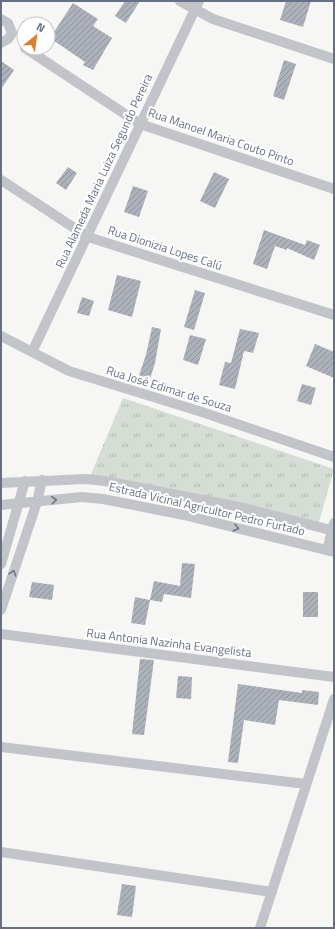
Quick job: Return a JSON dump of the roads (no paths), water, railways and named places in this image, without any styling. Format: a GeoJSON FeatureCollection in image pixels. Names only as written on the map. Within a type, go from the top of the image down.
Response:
{"type":"FeatureCollection","features":[{"type":"Feature","properties":{"kind":"street"},"geometry":{"type":"LineString","coordinates":[[180,1],[197,6],[213,19],[334,59]]}},
{"type":"Feature","properties":{"kind":"street","name":"Rua Alameda Maria Luiza Segundo Pereira"},"geometry":{"type":"LineString","coordinates":[[32,352],[197,6]]}},
{"type":"Feature","properties":{"kind":"street","name":"Rua Manoel Maria Couto Pinto"},"geometry":{"type":"LineString","coordinates":[[1,19],[10,26],[12,33],[5,40],[16,45]]}},
{"type":"Feature","properties":{"kind":"street","name":"Rua Manoel Maria Couto Pinto"},"geometry":{"type":"LineString","coordinates":[[36,56],[140,124],[334,189]]}},
{"type":"Feature","properties":{"kind":"street","name":"Rua Dionizia Lopes Calú"},"geometry":{"type":"LineString","coordinates":[[1,180],[88,237],[334,315]]}},
{"type":"Feature","properties":{"kind":"street","name":"Rua José Edimar de Souza"},"geometry":{"type":"LineString","coordinates":[[1,336],[69,371],[97,381],[202,412],[334,457]]}},
{"type":"Feature","properties":{"kind":"street","name":"Estrada Vicinal Agricultor Pedro Furtado"},"geometry":{"type":"LineString","coordinates":[[1,483],[85,479],[105,481],[244,508],[333,528]]}},
{"type":"Feature","properties":{"kind":"street"},"geometry":{"type":"LineString","coordinates":[[1,610],[37,502],[42,480]]}},
{"type":"Feature","properties":{"kind":"street"},"geometry":{"type":"LineString","coordinates":[[1,564],[20,504],[25,481]]}},
{"type":"Feature","properties":{"kind":"street","name":"Estrada Vicinal Agricultor Pedro Furtado"},"geometry":{"type":"LineString","coordinates":[[1,505],[82,497],[103,499],[184,515],[330,551]]}},
{"type":"Feature","properties":{"kind":"street"},"geometry":{"type":"LineString","coordinates":[[330,551],[333,528]]}},
{"type":"Feature","properties":{"kind":"street","name":"Rua Antonia Nazinha Evangelista"},"geometry":{"type":"LineString","coordinates":[[1,634],[334,677]]}},
{"type":"Feature","properties":{"kind":"street"},"geometry":{"type":"LineString","coordinates":[[260,928],[334,699]]}},
{"type":"Feature","properties":{"kind":"street"},"geometry":{"type":"LineString","coordinates":[[1,747],[306,784]]}},
{"type":"Feature","properties":{"kind":"street"},"geometry":{"type":"LineString","coordinates":[[1,852],[272,892]]}}]}
